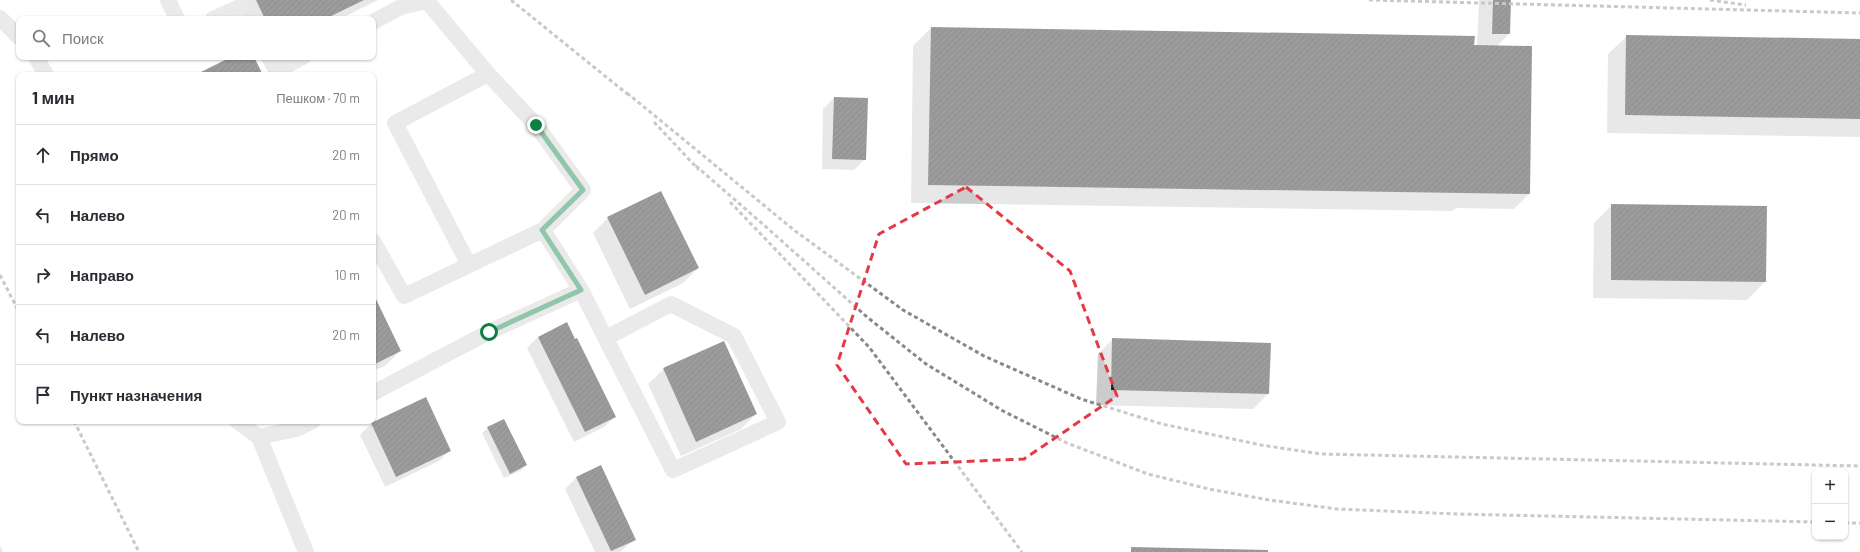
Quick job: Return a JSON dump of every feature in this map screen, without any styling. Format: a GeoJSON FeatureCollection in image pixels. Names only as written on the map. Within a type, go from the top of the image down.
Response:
{"type":"FeatureCollection","features":[{"type":"Feature","properties":{"kind":"lane"},"geometry":{"type":"LineString","coordinates":[[168,0],[176,16]]}},
{"type":"Feature","properties":{"kind":"lane"},"geometry":{"type":"LineString","coordinates":[[376,20],[401,8],[427,1],[488,74],[536,125],[583,190],[542,230],[404,296],[376,246]]}},
{"type":"Feature","properties":{"kind":"lane"},"geometry":{"type":"LineString","coordinates":[[221,16],[243,8]]}},
{"type":"Feature","properties":{"kind":"lane"},"geometry":{"type":"LineString","coordinates":[[0,18],[16,34]]}},
{"type":"Feature","properties":{"kind":"lane"},"geometry":{"type":"LineString","coordinates":[[38,60],[44,72]]}},
{"type":"Feature","properties":{"kind":"lane"},"geometry":{"type":"LineString","coordinates":[[275,68],[295,60]]}},
{"type":"Feature","properties":{"kind":"lane"},"geometry":{"type":"LineString","coordinates":[[469,265],[395,123],[488,74]]}},
{"type":"Feature","properties":{"kind":"lane"},"geometry":{"type":"LineString","coordinates":[[542,230],[581,290],[673,470],[778,422],[734,336],[671,304],[606,338]]}},
{"type":"Feature","properties":{"kind":"lane"},"geometry":{"type":"LineString","coordinates":[[376,391],[489,332],[581,290]]}},
{"type":"Feature","properties":{"kind":"lane"},"geometry":{"type":"LineString","coordinates":[[241,424],[259,437],[306,552]]}},
{"type":"Feature","properties":{"kind":"lane"},"geometry":{"type":"LineString","coordinates":[[259,437],[296,429],[307,424]]}},
{"type":"Feature","properties":{"kind":"highlighted area"},"geometry":{"type":"Polygon","coordinates":[[[966,187],[1070,271],[1117,396],[1024,459],[906,464],[837,365],[879,234],[966,187]]]}},
{"type":"Feature","properties":{"kind":"building"},"geometry":{"type":"Polygon","coordinates":[[[256,0],[364,0],[331,16],[264,16],[256,0]]]}},
{"type":"Feature","properties":{"kind":"building"},"geometry":{"type":"Polygon","coordinates":[[[1493,0],[1511,0],[1510,34],[1492,34],[1493,0]]]}},
{"type":"Feature","properties":{"kind":"building"},"geometry":{"type":"Polygon","coordinates":[[[931,27],[1475,36],[1474,45],[1532,46],[1530,194],[928,185],[931,27]]]}},
{"type":"Feature","properties":{"kind":"building"},"geometry":{"type":"Polygon","coordinates":[[[1626,35],[1860,39],[1860,119],[1625,115],[1626,35]]]}},
{"type":"Feature","properties":{"kind":"building"},"geometry":{"type":"Polygon","coordinates":[[[225,60],[256,60],[262,72],[201,72],[225,60]]]}},
{"type":"Feature","properties":{"kind":"building"},"geometry":{"type":"Polygon","coordinates":[[[834,97],[868,98],[866,160],[832,159],[834,97]]]}},
{"type":"Feature","properties":{"kind":"building"},"geometry":{"type":"Polygon","coordinates":[[[661,191],[699,268],[645,295],[607,217],[661,191]]]}},
{"type":"Feature","properties":{"kind":"building"},"geometry":{"type":"Polygon","coordinates":[[[1611,204],[1767,206],[1766,282],[1611,280],[1611,204]]]}},
{"type":"Feature","properties":{"kind":"building"},"geometry":{"type":"Polygon","coordinates":[[[376,299],[401,351],[376,364],[376,299]]]}},
{"type":"Feature","properties":{"kind":"building"},"geometry":{"type":"Polygon","coordinates":[[[567,322],[575,339],[577,338],[616,417],[585,432],[538,337],[567,322]]]}},
{"type":"Feature","properties":{"kind":"building"},"geometry":{"type":"Polygon","coordinates":[[[1112,338],[1271,343],[1269,394],[1111,390],[1112,338]]]}},
{"type":"Feature","properties":{"kind":"building"},"geometry":{"type":"Polygon","coordinates":[[[724,341],[757,414],[696,442],[663,368],[724,341]]]}},
{"type":"Feature","properties":{"kind":"building"},"geometry":{"type":"Polygon","coordinates":[[[426,397],[451,451],[396,477],[371,424],[376,424],[376,421],[426,397]]]}},
{"type":"Feature","properties":{"kind":"building"},"geometry":{"type":"Polygon","coordinates":[[[504,419],[527,465],[510,474],[487,427],[504,419]]]}},
{"type":"Feature","properties":{"kind":"building"},"geometry":{"type":"Polygon","coordinates":[[[601,465],[636,540],[611,551],[576,477],[601,465]]]}},
{"type":"Feature","properties":{"kind":"building"},"geometry":{"type":"Polygon","coordinates":[[[1131,547],[1268,550],[1268,552],[1131,552],[1131,547]]]}},
{"type":"Feature","properties":{"kind":"railway"},"geometry":{"type":"LineString","coordinates":[[511,0],[631,97]]}},
{"type":"Feature","properties":{"kind":"railway"},"geometry":{"type":"LineString","coordinates":[[1369,0],[1860,13]]}},
{"type":"Feature","properties":{"kind":"railway"},"geometry":{"type":"LineString","coordinates":[[1710,0],[1746,5]]}},
{"type":"Feature","properties":{"kind":"railway"},"geometry":{"type":"LineString","coordinates":[[627,93],[794,230],[903,310],[984,356],[1081,399],[1162,424],[1261,445],[1321,454],[1860,466]]}},
{"type":"Feature","properties":{"kind":"railway"},"geometry":{"type":"LineString","coordinates":[[654,122],[699,170]]}},
{"type":"Feature","properties":{"kind":"railway"},"geometry":{"type":"LineString","coordinates":[[696,166],[867,317],[926,364],[1003,411],[1067,443],[1148,474],[1209,489],[1269,500],[1337,509],[1457,514],[1812,522]]}},
{"type":"Feature","properties":{"kind":"railway"},"geometry":{"type":"LineString","coordinates":[[730,202],[869,347],[1022,552]]}},
{"type":"Feature","properties":{"kind":"railway"},"geometry":{"type":"LineString","coordinates":[[0,275],[16,306]]}},
{"type":"Feature","properties":{"kind":"railway"},"geometry":{"type":"LineString","coordinates":[[75,424],[139,552]]}},
{"type":"Feature","properties":{"kind":"railway"},"geometry":{"type":"LineString","coordinates":[[1848,523],[1860,523]]}},
{"type":"Feature","properties":{"kind":"route"},"geometry":{"type":"LineString","coordinates":[[489,332],[581,290],[542,230],[583,190],[536,125]]}}]}
